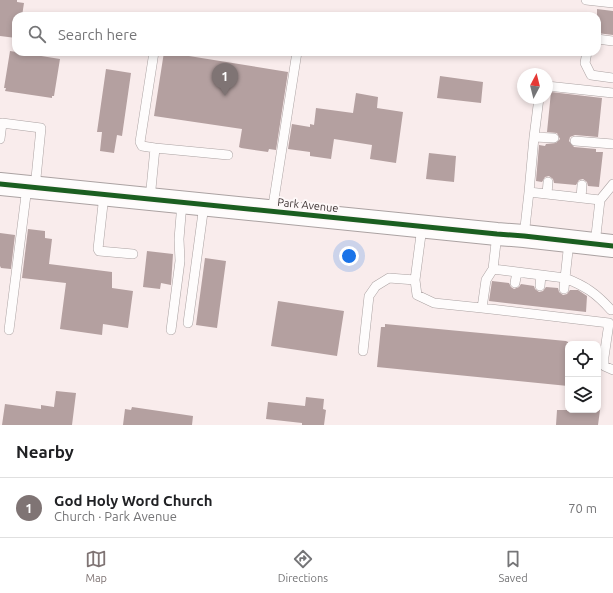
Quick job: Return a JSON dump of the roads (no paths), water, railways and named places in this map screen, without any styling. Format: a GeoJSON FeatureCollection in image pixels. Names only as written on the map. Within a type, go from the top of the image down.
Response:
{"type":"FeatureCollection","features":[{"type":"Feature","properties":{"kind":"main road","name":"Park Avenue"},"geometry":{"type":"LineString","coordinates":[[0,184],[604,245]]}},
{"type":"Feature","properties":{"kind":"lane"},"geometry":{"type":"LineString","coordinates":[[586,0],[613,3]]}},
{"type":"Feature","properties":{"kind":"lane"},"geometry":{"type":"LineString","coordinates":[[601,40],[613,41]]}},
{"type":"Feature","properties":{"kind":"lane"},"geometry":{"type":"LineString","coordinates":[[153,56],[140,142],[142,146],[228,155]]}},
{"type":"Feature","properties":{"kind":"lane"},"geometry":{"type":"LineString","coordinates":[[272,212],[296,56]]}},
{"type":"Feature","properties":{"kind":"lane"},"geometry":{"type":"LineString","coordinates":[[586,56],[585,63],[591,75],[613,78]]}},
{"type":"Feature","properties":{"kind":"lane"},"geometry":{"type":"LineString","coordinates":[[553,87],[613,93]]}},
{"type":"Feature","properties":{"kind":"lane"},"geometry":{"type":"LineString","coordinates":[[524,236],[538,104]]}},
{"type":"Feature","properties":{"kind":"lane"},"geometry":{"type":"LineString","coordinates":[[0,139],[2,124],[41,128],[9,330]]}},
{"type":"Feature","properties":{"kind":"lane"},"geometry":{"type":"LineString","coordinates":[[534,137],[552,141]]}},
{"type":"Feature","properties":{"kind":"lane"},"geometry":{"type":"LineString","coordinates":[[575,141],[586,146],[613,144]]}},
{"type":"Feature","properties":{"kind":"lane"},"geometry":{"type":"LineString","coordinates":[[150,199],[155,148]]}},
{"type":"Feature","properties":{"kind":"lane"},"geometry":{"type":"LineString","coordinates":[[547,194],[548,182]]}},
{"type":"Feature","properties":{"kind":"lane"},"geometry":{"type":"LineString","coordinates":[[604,245],[600,200],[613,184]]}},
{"type":"Feature","properties":{"kind":"lane"},"geometry":{"type":"LineString","coordinates":[[581,198],[582,185]]}},
{"type":"Feature","properties":{"kind":"lane"},"geometry":{"type":"LineString","coordinates":[[529,192],[600,200]]}},
{"type":"Feature","properties":{"kind":"lane"},"geometry":{"type":"LineString","coordinates":[[104,194],[98,249],[99,251],[133,254]]}},
{"type":"Feature","properties":{"kind":"lane"},"geometry":{"type":"LineString","coordinates":[[171,330],[180,261],[179,239],[182,203]]}},
{"type":"Feature","properties":{"kind":"lane"},"geometry":{"type":"LineString","coordinates":[[188,323],[204,205]]}},
{"type":"Feature","properties":{"kind":"lane"},"geometry":{"type":"LineString","coordinates":[[422,227],[415,280],[417,295],[434,303],[482,308],[537,310],[561,313],[609,323]]}},
{"type":"Feature","properties":{"kind":"lane"},"geometry":{"type":"LineString","coordinates":[[482,308],[486,280],[493,269],[497,234]]}},
{"type":"Feature","properties":{"kind":"lane"},"geometry":{"type":"LineString","coordinates":[[564,289],[569,242]]}},
{"type":"Feature","properties":{"kind":"lane"},"geometry":{"type":"LineString","coordinates":[[493,269],[565,278],[585,286],[600,298],[612,310],[604,356],[604,366],[613,370]]}},
{"type":"Feature","properties":{"kind":"lane"},"geometry":{"type":"LineString","coordinates":[[515,284],[517,272]]}},
{"type":"Feature","properties":{"kind":"lane"},"geometry":{"type":"LineString","coordinates":[[540,286],[541,275]]}},
{"type":"Feature","properties":{"kind":"lane"},"geometry":{"type":"LineString","coordinates":[[363,351],[370,296],[376,286],[389,278],[415,280]]}},
{"type":"Feature","properties":{"kind":"place","name":"God Holy Word Church"},"geometry":{"type":"Point","coordinates":[225,96]}}]}
